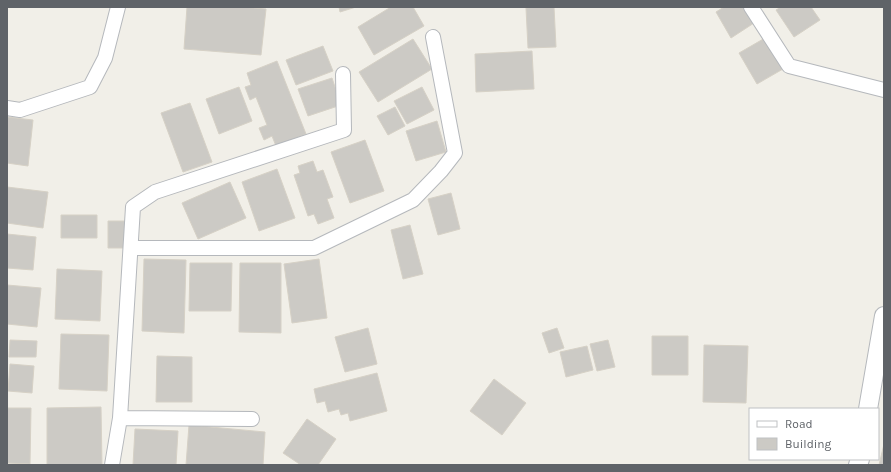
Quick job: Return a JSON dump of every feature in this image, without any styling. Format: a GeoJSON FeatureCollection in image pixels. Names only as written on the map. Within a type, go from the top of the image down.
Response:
{"type":"FeatureCollection","features":[{"type":"Feature","properties":{"kind":"street"},"geometry":{"type":"LineString","coordinates":[[7,108],[20,110],[90,87],[105,58],[118,7]]}},
{"type":"Feature","properties":{"kind":"street"},"geometry":{"type":"LineString","coordinates":[[751,7],[788,66],[884,90]]}},
{"type":"Feature","properties":{"kind":"street"},"geometry":{"type":"LineString","coordinates":[[131,248],[314,248],[413,200],[441,171],[455,153],[433,37]]}},
{"type":"Feature","properties":{"kind":"street"},"geometry":{"type":"LineString","coordinates":[[112,465],[120,418],[133,207],[156,192],[344,130],[343,74]]}},
{"type":"Feature","properties":{"kind":"street"},"geometry":{"type":"LineString","coordinates":[[868,408],[884,316]]}},
{"type":"Feature","properties":{"kind":"street"},"geometry":{"type":"LineString","coordinates":[[120,418],[252,419]]}},
{"type":"Feature","properties":{"kind":"building"},"geometry":{"type":"Polygon","coordinates":[[[187,7],[243,7],[266,9],[261,55],[184,49],[187,7]]]}},
{"type":"Feature","properties":{"kind":"building"},"geometry":{"type":"Polygon","coordinates":[[[339,7],[356,7],[340,12],[339,7]]]}},
{"type":"Feature","properties":{"kind":"building"},"geometry":{"type":"Polygon","coordinates":[[[391,7],[413,7],[424,26],[374,55],[358,27],[391,7]]]}},
{"type":"Feature","properties":{"kind":"building"},"geometry":{"type":"Polygon","coordinates":[[[554,7],[556,47],[528,48],[526,8],[554,7]]]}},
{"type":"Feature","properties":{"kind":"building"},"geometry":{"type":"Polygon","coordinates":[[[724,7],[744,7],[754,23],[731,38],[716,12],[724,7]]]}},
{"type":"Feature","properties":{"kind":"building"},"geometry":{"type":"Polygon","coordinates":[[[781,7],[811,7],[820,20],[794,37],[776,10],[781,7]]]}},
{"type":"Feature","properties":{"kind":"building"},"geometry":{"type":"Polygon","coordinates":[[[765,38],[783,69],[757,84],[739,53],[765,38]]]}},
{"type":"Feature","properties":{"kind":"building"},"geometry":{"type":"Polygon","coordinates":[[[413,39],[432,69],[378,102],[359,72],[413,39]]]}},
{"type":"Feature","properties":{"kind":"building"},"geometry":{"type":"Polygon","coordinates":[[[323,46],[333,71],[296,85],[286,60],[323,46]]]}},
{"type":"Feature","properties":{"kind":"building"},"geometry":{"type":"Polygon","coordinates":[[[532,51],[534,89],[476,92],[475,54],[532,51]]]}},
{"type":"Feature","properties":{"kind":"building"},"geometry":{"type":"Polygon","coordinates":[[[277,61],[306,134],[276,146],[272,136],[264,140],[259,128],[267,125],[256,97],[250,100],[245,87],[251,85],[247,73],[277,61]]]}},
{"type":"Feature","properties":{"kind":"building"},"geometry":{"type":"Polygon","coordinates":[[[332,78],[341,105],[308,116],[298,89],[332,78]]]}},
{"type":"Feature","properties":{"kind":"building"},"geometry":{"type":"Polygon","coordinates":[[[239,87],[252,121],[219,134],[206,99],[239,87]]]}},
{"type":"Feature","properties":{"kind":"building"},"geometry":{"type":"Polygon","coordinates":[[[422,87],[434,110],[407,124],[394,101],[422,87]]]}},
{"type":"Feature","properties":{"kind":"building"},"geometry":{"type":"Polygon","coordinates":[[[190,103],[212,162],[183,172],[161,113],[190,103]]]}},
{"type":"Feature","properties":{"kind":"building"},"geometry":{"type":"Polygon","coordinates":[[[395,107],[405,126],[388,135],[377,116],[395,107]]]}},
{"type":"Feature","properties":{"kind":"building"},"geometry":{"type":"Polygon","coordinates":[[[7,117],[33,120],[28,166],[7,163],[7,117]]]}},
{"type":"Feature","properties":{"kind":"building"},"geometry":{"type":"Polygon","coordinates":[[[437,121],[446,152],[416,161],[406,131],[437,121]]]}},
{"type":"Feature","properties":{"kind":"building"},"geometry":{"type":"Polygon","coordinates":[[[365,140],[384,191],[350,203],[331,152],[365,140]]]}},
{"type":"Feature","properties":{"kind":"building"},"geometry":{"type":"Polygon","coordinates":[[[313,161],[317,172],[323,170],[333,197],[327,199],[334,218],[318,224],[314,214],[308,216],[294,175],[300,173],[298,166],[313,161]]]}},
{"type":"Feature","properties":{"kind":"building"},"geometry":{"type":"Polygon","coordinates":[[[277,169],[295,218],[259,231],[242,182],[277,169]]]}},
{"type":"Feature","properties":{"kind":"building"},"geometry":{"type":"Polygon","coordinates":[[[230,182],[246,218],[198,239],[182,203],[230,182]]]}},
{"type":"Feature","properties":{"kind":"building"},"geometry":{"type":"Polygon","coordinates":[[[7,187],[48,192],[43,228],[7,223],[7,187]]]}},
{"type":"Feature","properties":{"kind":"building"},"geometry":{"type":"Polygon","coordinates":[[[451,193],[460,229],[438,235],[428,199],[451,193]]]}},
{"type":"Feature","properties":{"kind":"building"},"geometry":{"type":"Polygon","coordinates":[[[61,215],[97,215],[97,238],[61,238],[61,215]]]}},
{"type":"Feature","properties":{"kind":"building"},"geometry":{"type":"Polygon","coordinates":[[[108,221],[125,221],[124,248],[108,248],[108,221]]]}},
{"type":"Feature","properties":{"kind":"building"},"geometry":{"type":"Polygon","coordinates":[[[410,225],[423,274],[403,279],[391,230],[410,225]]]}},
{"type":"Feature","properties":{"kind":"building"},"geometry":{"type":"Polygon","coordinates":[[[7,234],[36,237],[33,270],[7,268],[7,234]]]}},
{"type":"Feature","properties":{"kind":"building"},"geometry":{"type":"Polygon","coordinates":[[[144,259],[186,260],[184,333],[142,331],[144,259]]]}},
{"type":"Feature","properties":{"kind":"building"},"geometry":{"type":"Polygon","coordinates":[[[319,259],[327,318],[292,323],[284,264],[319,259]]]}},
{"type":"Feature","properties":{"kind":"building"},"geometry":{"type":"Polygon","coordinates":[[[190,263],[232,263],[231,311],[189,311],[190,263]]]}},
{"type":"Feature","properties":{"kind":"building"},"geometry":{"type":"Polygon","coordinates":[[[240,263],[281,263],[281,333],[239,332],[240,263]]]}},
{"type":"Feature","properties":{"kind":"building"},"geometry":{"type":"Polygon","coordinates":[[[57,269],[102,271],[100,321],[55,319],[57,269]]]}},
{"type":"Feature","properties":{"kind":"building"},"geometry":{"type":"Polygon","coordinates":[[[7,285],[41,288],[37,327],[7,324],[7,285]]]}},
{"type":"Feature","properties":{"kind":"building"},"geometry":{"type":"Polygon","coordinates":[[[368,328],[377,364],[345,372],[335,337],[368,328]]]}},
{"type":"Feature","properties":{"kind":"building"},"geometry":{"type":"Polygon","coordinates":[[[557,328],[564,348],[549,353],[542,333],[557,328]]]}},
{"type":"Feature","properties":{"kind":"building"},"geometry":{"type":"Polygon","coordinates":[[[61,334],[109,335],[107,391],[59,389],[61,334]]]}},
{"type":"Feature","properties":{"kind":"building"},"geometry":{"type":"Polygon","coordinates":[[[652,336],[688,336],[688,375],[652,375],[652,336]]]}},
{"type":"Feature","properties":{"kind":"building"},"geometry":{"type":"Polygon","coordinates":[[[10,340],[37,341],[36,357],[9,357],[10,340]]]}},
{"type":"Feature","properties":{"kind":"building"},"geometry":{"type":"Polygon","coordinates":[[[608,340],[615,367],[597,371],[590,344],[608,340]]]}},
{"type":"Feature","properties":{"kind":"building"},"geometry":{"type":"Polygon","coordinates":[[[704,345],[748,346],[746,403],[703,402],[704,345]]]}},
{"type":"Feature","properties":{"kind":"building"},"geometry":{"type":"Polygon","coordinates":[[[587,346],[593,370],[566,377],[560,352],[587,346]]]}},
{"type":"Feature","properties":{"kind":"building"},"geometry":{"type":"Polygon","coordinates":[[[157,356],[192,357],[192,402],[156,402],[157,356]]]}},
{"type":"Feature","properties":{"kind":"building"},"geometry":{"type":"Polygon","coordinates":[[[10,364],[34,366],[32,393],[8,391],[10,364]]]}},
{"type":"Feature","properties":{"kind":"building"},"geometry":{"type":"Polygon","coordinates":[[[377,373],[387,411],[350,421],[348,413],[341,415],[339,409],[328,412],[325,401],[317,403],[314,389],[377,373]]]}},
{"type":"Feature","properties":{"kind":"building"},"geometry":{"type":"Polygon","coordinates":[[[494,379],[526,403],[502,435],[470,411],[494,379]]]}},
{"type":"Feature","properties":{"kind":"building"},"geometry":{"type":"Polygon","coordinates":[[[101,407],[102,465],[47,465],[47,408],[101,407]]]}},
{"type":"Feature","properties":{"kind":"building"},"geometry":{"type":"Polygon","coordinates":[[[7,408],[31,408],[30,464],[7,463],[7,408]]]}},
{"type":"Feature","properties":{"kind":"building"},"geometry":{"type":"Polygon","coordinates":[[[307,419],[336,439],[318,465],[301,465],[283,453],[307,419]]]}},
{"type":"Feature","properties":{"kind":"building"},"geometry":{"type":"Polygon","coordinates":[[[189,425],[265,432],[263,465],[186,465],[189,425]]]}},
{"type":"Feature","properties":{"kind":"building"},"geometry":{"type":"Polygon","coordinates":[[[135,429],[178,431],[176,465],[133,465],[135,429]]]}},
{"type":"Feature","properties":{"kind":"building"},"geometry":{"type":"Polygon","coordinates":[[[884,444],[884,465],[879,465],[884,444]]]}}]}
